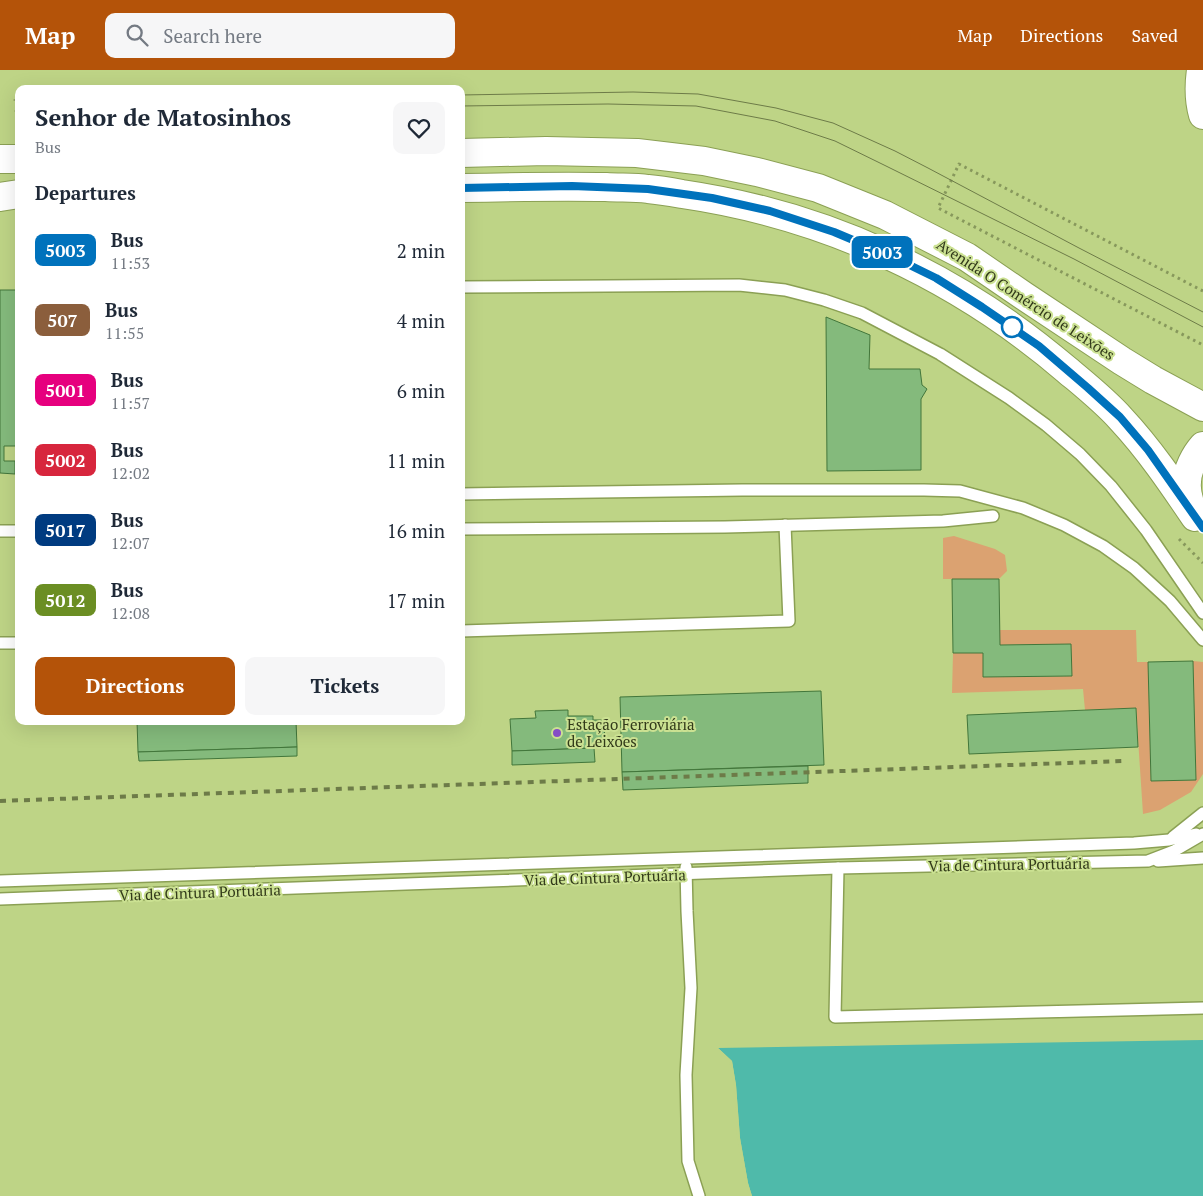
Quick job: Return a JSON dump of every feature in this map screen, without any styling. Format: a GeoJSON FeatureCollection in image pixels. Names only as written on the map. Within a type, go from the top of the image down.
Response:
{"type":"FeatureCollection","features":[{"type":"Feature","properties":{"kind":"main road"},"geometry":{"type":"LineString","coordinates":[[1202,70],[1200,81],[1203,115]]}},
{"type":"Feature","properties":{"kind":"main road","name":"Avenida O Comércio de Leixões"},"geometry":{"type":"LineString","coordinates":[[465,153],[546,151],[637,153],[704,161],[757,172],[818,188],[885,214],[967,257],[1122,361],[1203,407]]}},
{"type":"Feature","properties":{"kind":"main road"},"geometry":{"type":"LineString","coordinates":[[0,159],[15,159]]}},
{"type":"Feature","properties":{"kind":"main road","name":"Avenida O Comércio de Leixões"},"geometry":{"type":"LineString","coordinates":[[465,188],[572,186],[648,189],[712,198],[770,211],[834,232],[891,256],[936,278],[982,307],[1039,346],[1088,388],[1120,417],[1148,450],[1199,523]]}},
{"type":"Feature","properties":{"kind":"main road"},"geometry":{"type":"LineString","coordinates":[[0,197],[15,195]]}},
{"type":"Feature","properties":{"kind":"main road"},"geometry":{"type":"LineString","coordinates":[[1199,523],[1190,502],[1186,481],[1191,464],[1203,446]]}},
{"type":"Feature","properties":{"kind":"lane"},"geometry":{"type":"LineString","coordinates":[[465,287],[739,285],[785,290],[824,300],[862,313],[940,354],[1008,398],[1046,425],[1074,449],[1111,486],[1146,530],[1203,613]]}},
{"type":"Feature","properties":{"kind":"lane"},"geometry":{"type":"LineString","coordinates":[[465,494],[742,490],[960,491],[1023,508],[1064,525],[1103,546],[1134,568],[1170,601],[1203,640]]}},
{"type":"Feature","properties":{"kind":"lane"},"geometry":{"type":"LineString","coordinates":[[465,529],[715,527],[943,521],[993,516]]}},
{"type":"Feature","properties":{"kind":"lane"},"geometry":{"type":"LineString","coordinates":[[465,631],[789,621],[785,525]]}},
{"type":"Feature","properties":{"kind":"lane"},"geometry":{"type":"LineString","coordinates":[[0,532],[15,531]]}},
{"type":"Feature","properties":{"kind":"lane"},"geometry":{"type":"LineString","coordinates":[[1187,589],[1203,597]]}},
{"type":"Feature","properties":{"kind":"lane"},"geometry":{"type":"LineString","coordinates":[[0,644],[15,643]]}},
{"type":"Feature","properties":{"kind":"lane"},"geometry":{"type":"LineString","coordinates":[[1170,840],[1203,813]]}},
{"type":"Feature","properties":{"kind":"lane","name":"Via de Cintura Portuária"},"geometry":{"type":"LineString","coordinates":[[0,881],[1134,843],[1201,836]]}},
{"type":"Feature","properties":{"kind":"lane","name":"Via de Cintura Portuária"},"geometry":{"type":"LineString","coordinates":[[0,899],[838,868],[1148,861],[1174,851],[1201,836]]}},
{"type":"Feature","properties":{"kind":"lane"},"geometry":{"type":"LineString","coordinates":[[686,858],[691,988],[686,1075],[688,1162],[699,1196]]}},
{"type":"Feature","properties":{"kind":"lane"},"geometry":{"type":"LineString","coordinates":[[1148,861],[1203,858]]}},
{"type":"Feature","properties":{"kind":"lane"},"geometry":{"type":"LineString","coordinates":[[838,868],[835,1017],[1203,1008]]}},
{"type":"Feature","properties":{"kind":"path"},"geometry":{"type":"LineString","coordinates":[[1203,291],[959,164],[938,208],[1203,345]]}},
{"type":"Feature","properties":{"kind":"shaded area"},"geometry":{"type":"Polygon","coordinates":[[[954,536],[995,549],[1005,555],[1007,571],[999,579],[943,579],[943,538],[954,536]]]}},
{"type":"Feature","properties":{"kind":"shaded area"},"geometry":{"type":"Polygon","coordinates":[[[999,630],[1136,630],[1137,662],[1148,662],[1151,781],[1196,780],[1193,661],[1203,662],[1203,774],[1191,792],[1160,810],[1143,814],[1136,708],[1085,710],[1083,689],[952,693],[953,653],[983,653],[983,677],[1071,676],[1071,644],[1000,645],[999,630]]]}},
{"type":"Feature","properties":{"kind":"water"},"geometry":{"type":"Polygon","coordinates":[[[1203,1040],[1203,1196],[752,1196],[740,1138],[732,1061],[718,1048],[1203,1040]]]}},
{"type":"Feature","properties":{"kind":"pier"},"geometry":{"type":"Polygon","coordinates":[[[718,1048],[732,1061],[740,1138],[752,1196],[749,1196],[737,1138],[734,1085],[729,1062],[718,1051],[718,1048]]]}},
{"type":"Feature","properties":{"kind":"building"},"geometry":{"type":"Polygon","coordinates":[[[0,290],[15,290],[15,446],[4,446],[4,461],[15,461],[15,474],[0,473],[0,290]]]}},
{"type":"Feature","properties":{"kind":"building"},"geometry":{"type":"Polygon","coordinates":[[[826,317],[870,335],[869,369],[920,369],[922,385],[927,389],[921,399],[921,470],[827,471],[826,317]]]}},
{"type":"Feature","properties":{"kind":"building"},"geometry":{"type":"Polygon","coordinates":[[[952,579],[999,579],[1000,645],[1071,644],[1072,676],[983,677],[983,653],[953,653],[952,579]]]}},
{"type":"Feature","properties":{"kind":"building"},"geometry":{"type":"Polygon","coordinates":[[[1193,661],[1196,780],[1151,781],[1148,662],[1193,661]]]}},
{"type":"Feature","properties":{"kind":"building"},"geometry":{"type":"Polygon","coordinates":[[[821,691],[824,765],[622,772],[620,697],[821,691]]]}},
{"type":"Feature","properties":{"kind":"building"},"geometry":{"type":"Polygon","coordinates":[[[1136,708],[1138,747],[969,754],[967,715],[1136,708]]]}},
{"type":"Feature","properties":{"kind":"building","name":"Estação Ferroviária de Leixões"},"geometry":{"type":"Polygon","coordinates":[[[568,710],[568,716],[593,716],[593,720],[604,720],[605,745],[594,745],[594,748],[512,751],[510,719],[536,718],[535,711],[568,710]]]}},
{"type":"Feature","properties":{"kind":"building"},"geometry":{"type":"Polygon","coordinates":[[[137,725],[296,725],[297,747],[138,752],[137,725]]]}},
{"type":"Feature","properties":{"kind":"building"},"geometry":{"type":"Polygon","coordinates":[[[297,747],[297,756],[139,761],[138,752],[297,747]]]}},
{"type":"Feature","properties":{"kind":"building"},"geometry":{"type":"Polygon","coordinates":[[[594,748],[595,762],[512,765],[512,751],[594,748]]]}},
{"type":"Feature","properties":{"kind":"building"},"geometry":{"type":"Polygon","coordinates":[[[808,766],[808,783],[623,790],[622,772],[808,766]]]}},
{"type":"Feature","properties":{"kind":"tram line"},"geometry":{"type":"LineString","coordinates":[[465,95],[633,92],[698,94],[776,108],[833,123],[895,151],[1203,312]]}},
{"type":"Feature","properties":{"kind":"tram line"},"geometry":{"type":"LineString","coordinates":[[465,106],[608,104],[696,106],[775,121],[835,141],[1074,259],[1203,327]]}},
{"type":"Feature","properties":{"kind":"railway"},"geometry":{"type":"LineString","coordinates":[[0,801],[1123,761]]}},
{"type":"Feature","properties":{"kind":"bus line","name":"5003"},"geometry":{"type":"LineString","coordinates":[[465,188],[572,186],[648,189],[712,198],[770,211],[834,232],[891,256],[936,278],[982,307],[1039,346],[1088,388],[1120,417],[1148,450],[1203,528]]}},
{"type":"Feature","properties":{"kind":"place","name":"Estação Ferroviária de Leixões"},"geometry":{"type":"Point","coordinates":[557,733]}}]}
